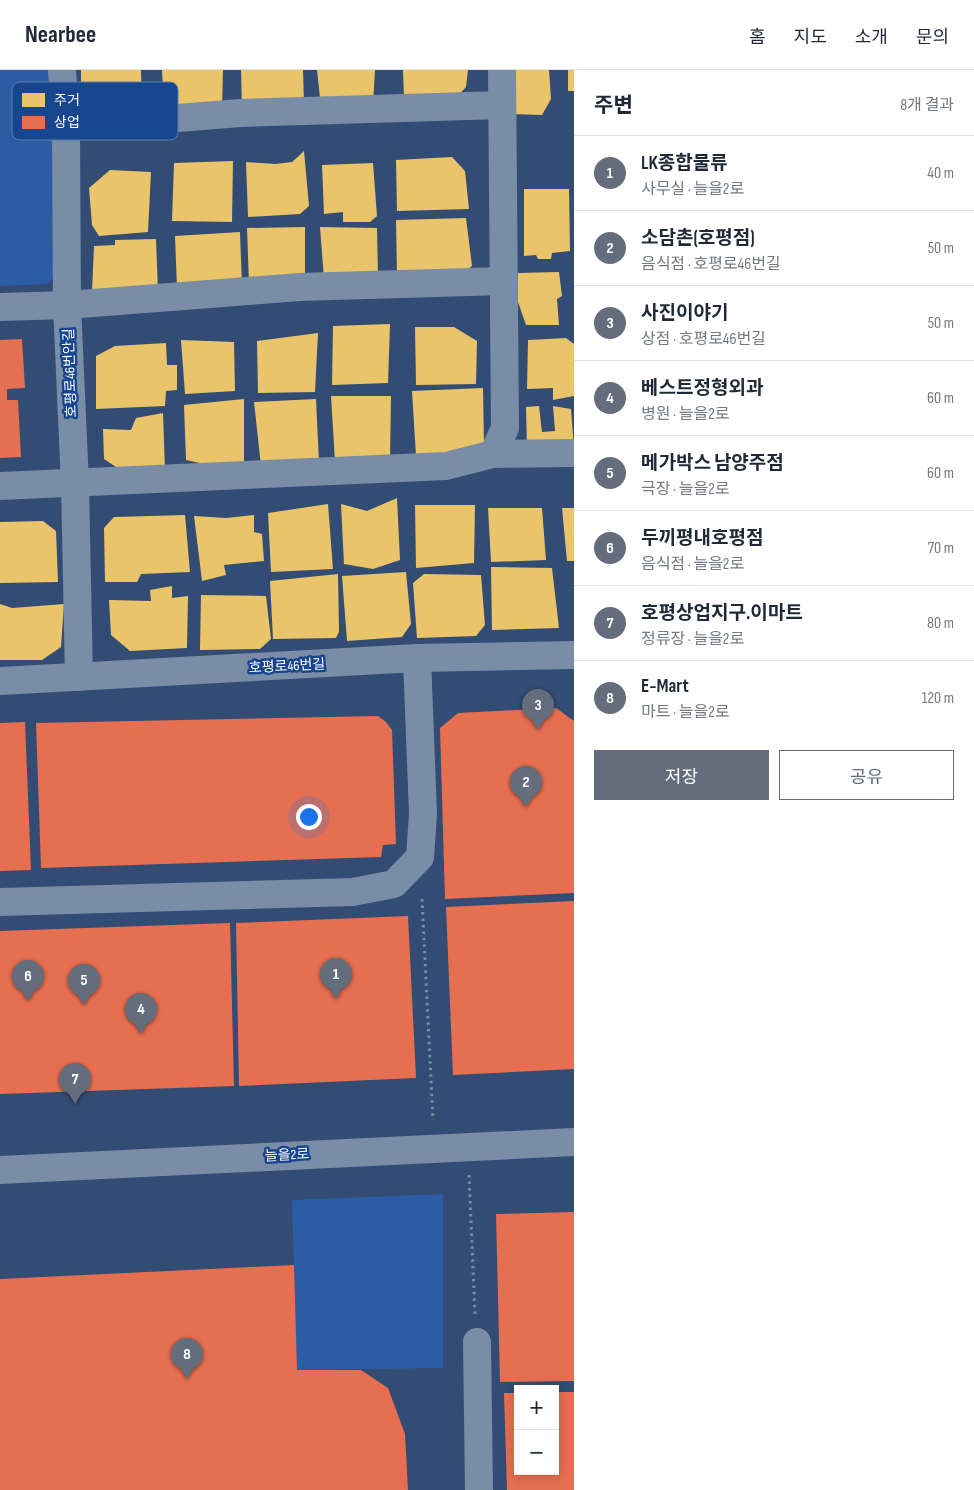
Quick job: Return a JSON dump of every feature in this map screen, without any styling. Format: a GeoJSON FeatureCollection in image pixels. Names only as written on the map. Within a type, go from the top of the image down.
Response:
{"type":"FeatureCollection","features":[{"type":"Feature","properties":{"kind":"street"},"geometry":{"type":"LineString","coordinates":[[493,454],[505,428],[502,70]]}},
{"type":"Feature","properties":{"kind":"street"},"geometry":{"type":"LineString","coordinates":[[178,118],[240,113],[502,105]]}},
{"type":"Feature","properties":{"kind":"street","name":"호평로46번안길"},"geometry":{"type":"LineString","coordinates":[[66,140],[67,305],[75,484],[79,677]]}},
{"type":"Feature","properties":{"kind":"street"},"geometry":{"type":"LineString","coordinates":[[0,307],[67,305],[300,288],[504,282]]}},
{"type":"Feature","properties":{"kind":"street"},"geometry":{"type":"LineString","coordinates":[[0,486],[446,466],[493,454],[574,453]]}},
{"type":"Feature","properties":{"kind":"street","name":"호평로46번길"},"geometry":{"type":"LineString","coordinates":[[0,681],[417,658],[574,655]]}},
{"type":"Feature","properties":{"kind":"street"},"geometry":{"type":"LineString","coordinates":[[0,902],[353,892],[394,884],[420,857],[422,814],[417,658]]}},
{"type":"Feature","properties":{"kind":"street","name":"늘을2로"},"geometry":{"type":"LineString","coordinates":[[0,1170],[574,1142]]}},
{"type":"Feature","properties":{"kind":"street"},"geometry":{"type":"LineString","coordinates":[[477,1342],[478,1490]]}},
{"type":"Feature","properties":{"kind":"path"},"geometry":{"type":"LineString","coordinates":[[420,857],[434,1148]]}},
{"type":"Feature","properties":{"kind":"path"},"geometry":{"type":"LineString","coordinates":[[468,1147],[477,1342]]}},
{"type":"Feature","properties":{"kind":"shaded area"},"geometry":{"type":"Polygon","coordinates":[[[0,70],[51,70],[51,82],[12,82],[12,140],[53,140],[56,274],[48,284],[0,286],[0,70]]]}},
{"type":"Feature","properties":{"kind":"shaded area"},"geometry":{"type":"Polygon","coordinates":[[[443,1194],[443,1368],[297,1370],[292,1200],[443,1194]]]}},
{"type":"Feature","properties":{"kind":"building: 주거"},"geometry":{"type":"Polygon","coordinates":[[[81,70],[141,70],[141,82],[81,82],[81,70]]]}},
{"type":"Feature","properties":{"kind":"building: 주거"},"geometry":{"type":"Polygon","coordinates":[[[162,70],[223,70],[222,109],[178,113],[178,82],[163,82],[162,70]]]}},
{"type":"Feature","properties":{"kind":"building: 주거"},"geometry":{"type":"Polygon","coordinates":[[[241,70],[303,70],[304,104],[242,109],[241,70]]]}},
{"type":"Feature","properties":{"kind":"building: 주거"},"geometry":{"type":"Polygon","coordinates":[[[317,70],[375,70],[373,104],[321,107],[317,70]]]}},
{"type":"Feature","properties":{"kind":"building: 주거"},"geometry":{"type":"Polygon","coordinates":[[[403,70],[468,70],[466,87],[452,102],[404,98],[403,70]]]}},
{"type":"Feature","properties":{"kind":"building: 주거"},"geometry":{"type":"Polygon","coordinates":[[[508,70],[549,70],[551,99],[542,115],[511,114],[508,70]]]}},
{"type":"Feature","properties":{"kind":"building: 주거"},"geometry":{"type":"Polygon","coordinates":[[[568,70],[574,70],[574,91],[568,91],[568,70]]]}},
{"type":"Feature","properties":{"kind":"building: 주거"},"geometry":{"type":"Polygon","coordinates":[[[304,151],[309,206],[300,214],[248,217],[246,162],[275,164],[292,162],[304,151]]]}},
{"type":"Feature","properties":{"kind":"building: 주거"},"geometry":{"type":"Polygon","coordinates":[[[452,157],[465,171],[469,209],[397,211],[396,160],[452,157]]]}},
{"type":"Feature","properties":{"kind":"building: 주거"},"geometry":{"type":"Polygon","coordinates":[[[233,161],[232,222],[172,221],[174,163],[233,161]]]}},
{"type":"Feature","properties":{"kind":"building: 주거"},"geometry":{"type":"Polygon","coordinates":[[[373,163],[377,216],[370,222],[343,222],[343,212],[324,214],[322,165],[373,163]]]}},
{"type":"Feature","properties":{"kind":"building: 주거"},"geometry":{"type":"Polygon","coordinates":[[[110,170],[151,172],[148,232],[99,236],[92,225],[89,188],[110,170]]]}},
{"type":"Feature","properties":{"kind":"building: 주거"},"geometry":{"type":"Polygon","coordinates":[[[524,189],[569,189],[570,251],[552,253],[551,259],[538,259],[536,255],[524,256],[524,189]]]}},
{"type":"Feature","properties":{"kind":"building: 주거"},"geometry":{"type":"Polygon","coordinates":[[[466,218],[472,266],[458,277],[397,274],[396,220],[466,218]]]}},
{"type":"Feature","properties":{"kind":"building: 주거"},"geometry":{"type":"Polygon","coordinates":[[[305,227],[305,282],[249,284],[247,228],[305,227]]]}},
{"type":"Feature","properties":{"kind":"building: 주거"},"geometry":{"type":"Polygon","coordinates":[[[320,227],[377,228],[378,278],[324,279],[320,227]]]}},
{"type":"Feature","properties":{"kind":"building: 주거"},"geometry":{"type":"Polygon","coordinates":[[[240,232],[242,286],[177,288],[175,236],[240,232]]]}},
{"type":"Feature","properties":{"kind":"building: 주거"},"geometry":{"type":"Polygon","coordinates":[[[156,239],[158,292],[92,292],[94,246],[115,245],[115,240],[156,239]]]}},
{"type":"Feature","properties":{"kind":"building: 주거"},"geometry":{"type":"Polygon","coordinates":[[[559,272],[562,296],[557,299],[559,325],[526,325],[518,302],[518,273],[559,272]]]}},
{"type":"Feature","properties":{"kind":"building: 주거"},"geometry":{"type":"Polygon","coordinates":[[[390,324],[388,383],[332,385],[333,326],[390,324]]]}},
{"type":"Feature","properties":{"kind":"building: 주거"},"geometry":{"type":"Polygon","coordinates":[[[415,327],[454,327],[477,341],[476,384],[416,385],[415,327]]]}},
{"type":"Feature","properties":{"kind":"building: 주거"},"geometry":{"type":"Polygon","coordinates":[[[318,333],[315,392],[258,393],[257,341],[318,333]]]}},
{"type":"Feature","properties":{"kind":"building: 주거"},"geometry":{"type":"Polygon","coordinates":[[[566,338],[574,344],[574,396],[553,400],[553,388],[527,389],[528,340],[566,338]]]}},
{"type":"Feature","properties":{"kind":"building: 주거"},"geometry":{"type":"Polygon","coordinates":[[[181,340],[234,342],[235,391],[185,394],[181,340]]]}},
{"type":"Feature","properties":{"kind":"building: 주거"},"geometry":{"type":"Polygon","coordinates":[[[166,343],[167,365],[177,365],[177,390],[166,391],[165,406],[96,409],[96,356],[115,346],[166,343]]]}},
{"type":"Feature","properties":{"kind":"building: 주거"},"geometry":{"type":"Polygon","coordinates":[[[483,388],[484,444],[468,454],[416,456],[412,391],[483,388]]]}},
{"type":"Feature","properties":{"kind":"building: 주거"},"geometry":{"type":"Polygon","coordinates":[[[331,396],[391,396],[390,459],[335,462],[331,396]]]}},
{"type":"Feature","properties":{"kind":"building: 주거"},"geometry":{"type":"Polygon","coordinates":[[[244,399],[244,465],[213,466],[186,460],[184,405],[244,399]]]}},
{"type":"Feature","properties":{"kind":"building: 주거"},"geometry":{"type":"Polygon","coordinates":[[[316,399],[319,463],[261,466],[254,402],[316,399]]]}},
{"type":"Feature","properties":{"kind":"building: 주거"},"geometry":{"type":"Polygon","coordinates":[[[539,406],[542,432],[555,431],[553,406],[571,409],[574,448],[527,448],[526,407],[539,406]]]}},
{"type":"Feature","properties":{"kind":"building: 주거"},"geometry":{"type":"Polygon","coordinates":[[[163,413],[165,470],[122,471],[104,459],[103,429],[131,430],[136,418],[163,413]]]}},
{"type":"Feature","properties":{"kind":"building: 주거"},"geometry":{"type":"Polygon","coordinates":[[[397,498],[400,560],[373,569],[344,564],[341,504],[367,511],[397,498]]]}},
{"type":"Feature","properties":{"kind":"building: 주거"},"geometry":{"type":"Polygon","coordinates":[[[328,504],[333,569],[271,572],[268,513],[328,504]]]}},
{"type":"Feature","properties":{"kind":"building: 주거"},"geometry":{"type":"Polygon","coordinates":[[[415,505],[475,505],[474,563],[416,568],[415,505]]]}},
{"type":"Feature","properties":{"kind":"building: 주거"},"geometry":{"type":"Polygon","coordinates":[[[488,508],[542,508],[546,560],[491,562],[488,508]]]}},
{"type":"Feature","properties":{"kind":"building: 주거"},"geometry":{"type":"Polygon","coordinates":[[[562,508],[574,508],[574,561],[567,561],[562,508]]]}},
{"type":"Feature","properties":{"kind":"building: 주거"},"geometry":{"type":"Polygon","coordinates":[[[185,515],[190,572],[141,574],[137,582],[105,582],[104,528],[114,517],[185,515]]]}},
{"type":"Feature","properties":{"kind":"building: 주거"},"geometry":{"type":"Polygon","coordinates":[[[254,515],[254,532],[262,534],[264,561],[224,565],[226,575],[202,581],[194,516],[226,518],[254,515]]]}},
{"type":"Feature","properties":{"kind":"building: 주거"},"geometry":{"type":"Polygon","coordinates":[[[43,521],[56,531],[58,582],[0,583],[0,522],[43,521]]]}},
{"type":"Feature","properties":{"kind":"building: 주거"},"geometry":{"type":"Polygon","coordinates":[[[491,567],[552,568],[559,628],[492,630],[491,567]]]}},
{"type":"Feature","properties":{"kind":"building: 주거"},"geometry":{"type":"Polygon","coordinates":[[[406,572],[411,624],[402,637],[347,641],[342,576],[406,572]]]}},
{"type":"Feature","properties":{"kind":"building: 주거"},"geometry":{"type":"Polygon","coordinates":[[[338,574],[339,632],[336,638],[273,639],[270,581],[338,574]]]}},
{"type":"Feature","properties":{"kind":"building: 주거"},"geometry":{"type":"Polygon","coordinates":[[[424,574],[481,575],[485,625],[476,636],[417,638],[413,583],[424,574]]]}},
{"type":"Feature","properties":{"kind":"building: 주거"},"geometry":{"type":"Polygon","coordinates":[[[172,586],[172,598],[188,596],[187,648],[130,651],[111,635],[109,600],[151,601],[150,590],[172,586]]]}},
{"type":"Feature","properties":{"kind":"building: 주거"},"geometry":{"type":"Polygon","coordinates":[[[201,595],[266,596],[271,639],[260,649],[200,650],[201,595]]]}},
{"type":"Feature","properties":{"kind":"building: 주거"},"geometry":{"type":"Polygon","coordinates":[[[0,604],[12,608],[64,604],[61,647],[42,660],[0,660],[0,604]]]}},
{"type":"Feature","properties":{"kind":"building: 상업"},"geometry":{"type":"Polygon","coordinates":[[[22,339],[25,388],[7,389],[7,400],[18,400],[21,457],[0,458],[0,340],[22,339]]]}},
{"type":"Feature","properties":{"kind":"building: 상업"},"geometry":{"type":"Polygon","coordinates":[[[556,708],[574,721],[574,893],[445,899],[440,728],[458,713],[556,708]]]}},
{"type":"Feature","properties":{"kind":"building: 상업"},"geometry":{"type":"Polygon","coordinates":[[[378,716],[392,730],[396,844],[383,845],[381,857],[41,868],[36,723],[378,716]]]}},
{"type":"Feature","properties":{"kind":"building: 상업"},"geometry":{"type":"Polygon","coordinates":[[[25,722],[31,870],[0,871],[0,723],[25,722]]]}},
{"type":"Feature","properties":{"kind":"building: 상업"},"geometry":{"type":"Polygon","coordinates":[[[574,901],[574,1069],[453,1075],[446,907],[574,901]]]}},
{"type":"Feature","properties":{"kind":"building: 상업"},"geometry":{"type":"Polygon","coordinates":[[[408,916],[416,1078],[239,1086],[236,923],[408,916]]]}},
{"type":"Feature","properties":{"kind":"building: 상업"},"geometry":{"type":"Polygon","coordinates":[[[230,923],[234,1086],[0,1094],[0,931],[230,923]]]}},
{"type":"Feature","properties":{"kind":"building: 상업"},"geometry":{"type":"Polygon","coordinates":[[[574,1212],[574,1381],[500,1382],[496,1214],[574,1212]]]}},
{"type":"Feature","properties":{"kind":"building: 상업"},"geometry":{"type":"Polygon","coordinates":[[[294,1265],[297,1370],[361,1370],[388,1388],[405,1434],[408,1490],[0,1490],[0,1279],[294,1265]]]}},
{"type":"Feature","properties":{"kind":"building: 상업"},"geometry":{"type":"Polygon","coordinates":[[[559,1392],[574,1392],[574,1490],[507,1490],[504,1393],[514,1393],[514,1475],[559,1475],[559,1392]]]}},
{"type":"Feature","properties":{"kind":"place","name":"사진이야기"},"geometry":{"type":"Point","coordinates":[538,730]}},
{"type":"Feature","properties":{"kind":"place","name":"소담촌(호평점)"},"geometry":{"type":"Point","coordinates":[526,807]}},
{"type":"Feature","properties":{"kind":"place","name":"LK종합물류"},"geometry":{"type":"Point","coordinates":[336,999]}},
{"type":"Feature","properties":{"kind":"place","name":"두끼평내호평점"},"geometry":{"type":"Point","coordinates":[28,1001]}},
{"type":"Feature","properties":{"kind":"place","name":"메가박스 남양주점"},"geometry":{"type":"Point","coordinates":[84,1005]}},
{"type":"Feature","properties":{"kind":"place","name":"베스트정형외과"},"geometry":{"type":"Point","coordinates":[141,1034]}},
{"type":"Feature","properties":{"kind":"place","name":"호평상업지구.이마트"},"geometry":{"type":"Point","coordinates":[75,1104]}},
{"type":"Feature","properties":{"kind":"place","name":"E-Mart"},"geometry":{"type":"Point","coordinates":[187,1379]}}]}
